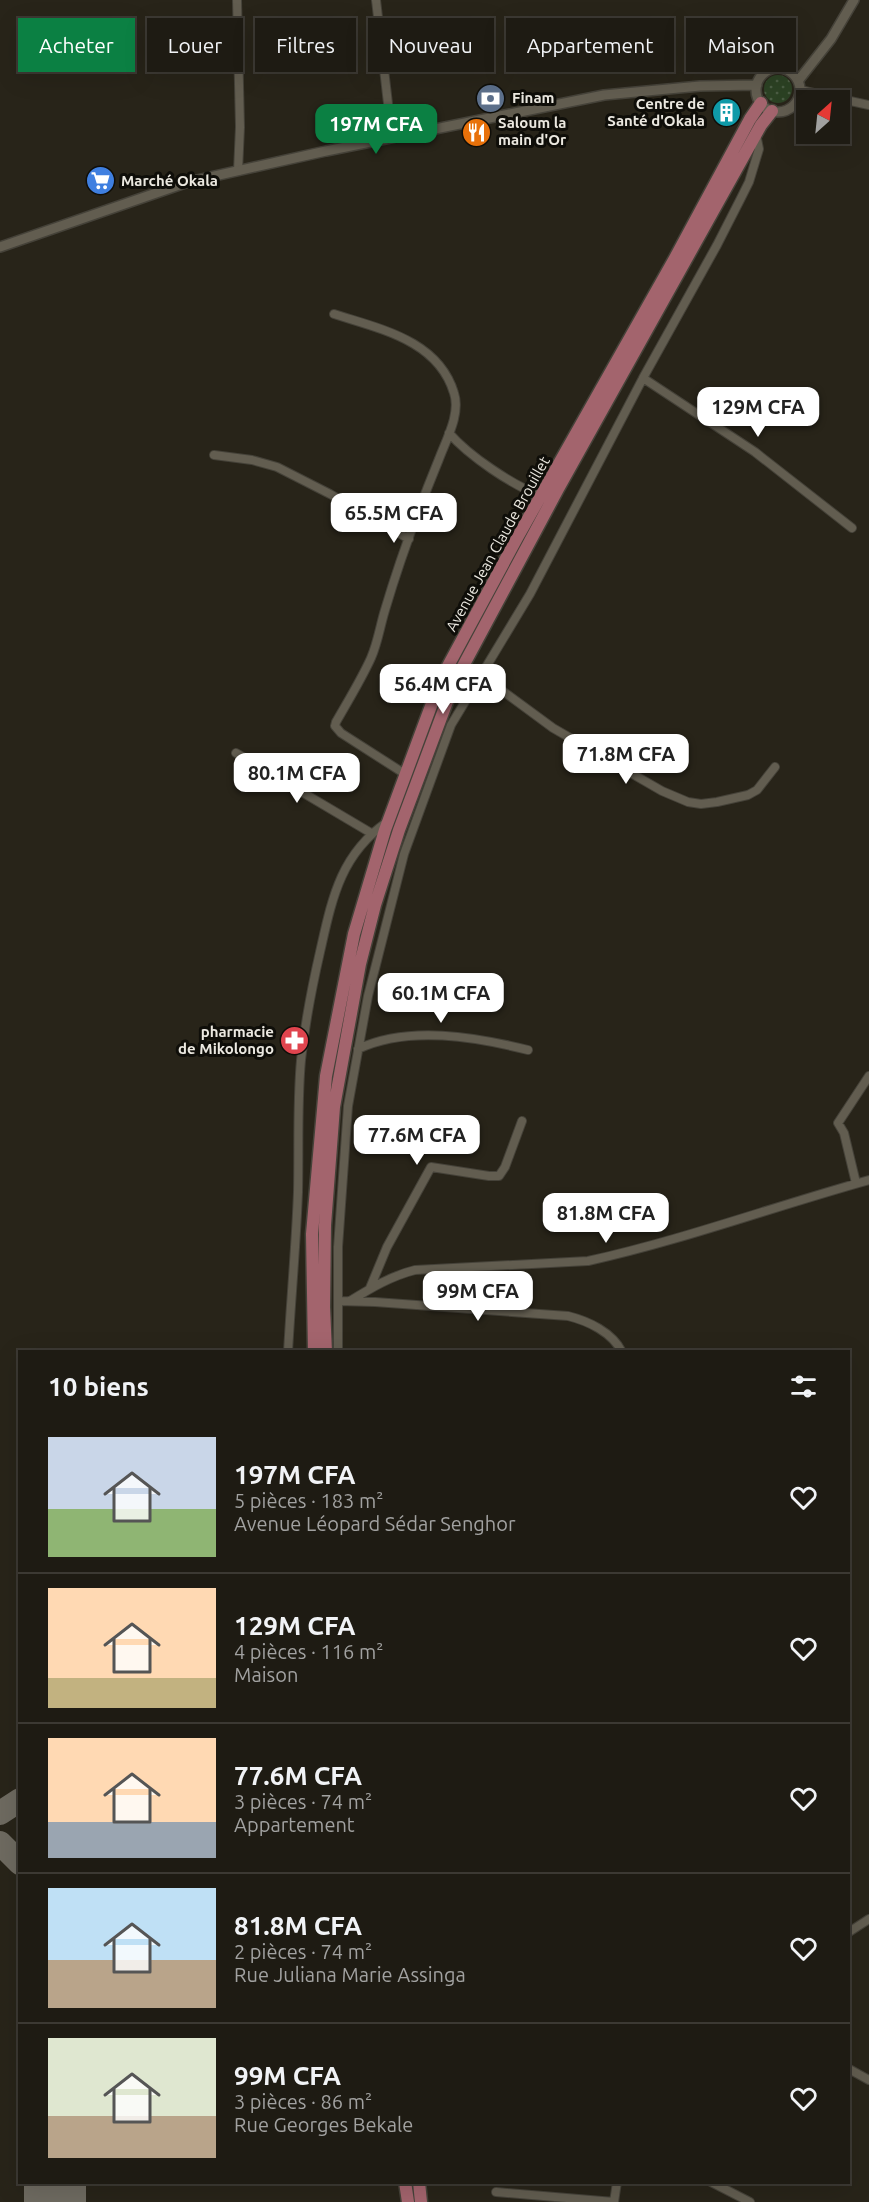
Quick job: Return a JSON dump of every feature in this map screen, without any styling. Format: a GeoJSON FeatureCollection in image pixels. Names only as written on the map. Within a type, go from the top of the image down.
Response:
{"type":"FeatureCollection","features":[{"type":"Feature","properties":{"kind":"main road","name":"Avenue Jean Claude Brouillet"},"geometry":{"type":"LineString","coordinates":[[314,1350],[312,1234],[326,1076],[354,934],[388,821],[441,679],[750,119],[761,103]]}},
{"type":"Feature","properties":{"kind":"main road","name":"Avenue Jean Claude Brouillet"},"geometry":{"type":"LineString","coordinates":[[326,1350],[324,1297],[326,1197],[336,1097],[349,1017],[366,939],[399,830],[454,683],[558,489],[756,134],[772,111]]}},
{"type":"Feature","properties":{"kind":"main road"},"geometry":{"type":"LineString","coordinates":[[405,2184],[408,2202]]}},
{"type":"Feature","properties":{"kind":"main road"},"geometry":{"type":"LineString","coordinates":[[418,2184],[421,2202]]}},
{"type":"Feature","properties":{"kind":"street"},"geometry":{"type":"LineString","coordinates":[[237,0],[240,127],[237,171]]}},
{"type":"Feature","properties":{"kind":"street"},"geometry":{"type":"LineString","coordinates":[[376,0],[392,138]]}},
{"type":"Feature","properties":{"kind":"street"},"geometry":{"type":"LineString","coordinates":[[799,86],[794,75],[780,68],[765,73],[757,85],[756,92],[761,103],[772,111],[783,112],[790,109],[795,104],[799,86],[854,0]]}},
{"type":"Feature","properties":{"kind":"street"},"geometry":{"type":"LineString","coordinates":[[0,247],[181,184],[237,171],[614,94],[700,86],[757,85]]}},
{"type":"Feature","properties":{"kind":"street"},"geometry":{"type":"LineString","coordinates":[[799,86],[869,105]]}},
{"type":"Feature","properties":{"kind":"street"},"geometry":{"type":"LineString","coordinates":[[338,1350],[341,1187],[348,1106],[368,996],[404,854],[442,746],[452,725],[530,594],[643,378],[741,198],[759,149],[756,134]]}},
{"type":"Feature","properties":{"kind":"street"},"geometry":{"type":"LineString","coordinates":[[334,314],[410,340],[430,354],[442,369],[454,393],[456,404],[449,433],[384,611],[372,657],[335,726],[341,733],[405,774]]}},
{"type":"Feature","properties":{"kind":"street"},"geometry":{"type":"LineString","coordinates":[[643,378],[755,452],[852,528]]}},
{"type":"Feature","properties":{"kind":"street"},"geometry":{"type":"LineString","coordinates":[[449,433],[468,452],[526,491],[541,496]]}},
{"type":"Feature","properties":{"kind":"street"},"geometry":{"type":"LineString","coordinates":[[214,455],[252,460],[277,467],[409,539]]}},
{"type":"Feature","properties":{"kind":"street"},"geometry":{"type":"LineString","coordinates":[[481,675],[563,734],[662,791],[688,802],[700,804],[748,795],[757,790],[775,767]]}},
{"type":"Feature","properties":{"kind":"street"},"geometry":{"type":"LineString","coordinates":[[236,753],[371,833]]}},
{"type":"Feature","properties":{"kind":"street"},"geometry":{"type":"LineString","coordinates":[[288,1350],[297,1202],[298,1108],[301,1060],[308,1012],[334,892],[350,862],[371,833],[388,821]]}},
{"type":"Feature","properties":{"kind":"street"},"geometry":{"type":"LineString","coordinates":[[358,1049],[392,1037],[420,1036],[479,1039],[528,1050]]}},
{"type":"Feature","properties":{"kind":"street"},"geometry":{"type":"LineString","coordinates":[[856,1183],[844,1133],[838,1123],[869,1076]]}},
{"type":"Feature","properties":{"kind":"street"},"geometry":{"type":"LineString","coordinates":[[370,1288],[387,1247],[431,1167],[499,1176],[505,1167],[522,1120]]}},
{"type":"Feature","properties":{"kind":"street"},"geometry":{"type":"LineString","coordinates":[[350,1301],[370,1288],[400,1274],[415,1270],[588,1261],[706,1230],[869,1180]]}},
{"type":"Feature","properties":{"kind":"street"},"geometry":{"type":"LineString","coordinates":[[338,1301],[568,1316],[580,1319],[600,1330],[614,1340],[621,1350]]}},
{"type":"Feature","properties":{"kind":"street"},"geometry":{"type":"LineString","coordinates":[[850,1931],[869,1919]]}},
{"type":"Feature","properties":{"kind":"street"},"geometry":{"type":"LineString","coordinates":[[850,2070],[869,2080]]}},
{"type":"Feature","properties":{"kind":"street"},"geometry":{"type":"LineString","coordinates":[[496,2192],[614,2202],[617,2184]]}},
{"type":"Feature","properties":{"kind":"street"},"geometry":{"type":"LineString","coordinates":[[715,2184],[750,2202]]}},
{"type":"Feature","properties":{"kind":"green space"},"geometry":{"type":"Polygon","coordinates":[[[778,75],[788,79],[792,89],[788,99],[778,103],[768,99],[764,89],[768,79],[778,75]]]}},
{"type":"Feature","properties":{"kind":"taxiway"},"geometry":{"type":"LineString","coordinates":[[0,1813],[18,1801]]}},
{"type":"Feature","properties":{"kind":"taxiway"},"geometry":{"type":"LineString","coordinates":[[0,1843],[18,1861]]}},
{"type":"Feature","properties":{"kind":"runway"},"geometry":{"type":"LineString","coordinates":[[55,2184],[55,2202]]}},
{"type":"Feature","properties":{"kind":"place","name":"Finam"},"geometry":{"type":"Point","coordinates":[491,98]}},
{"type":"Feature","properties":{"kind":"place","name":"Centre de Santé d'Okala"},"geometry":{"type":"Point","coordinates":[726,113]}},
{"type":"Feature","properties":{"kind":"place","name":"Saloum la main d'Or"},"geometry":{"type":"Point","coordinates":[477,132]}},
{"type":"Feature","properties":{"kind":"place","name":"Marché Okala"},"geometry":{"type":"Point","coordinates":[100,181]}},
{"type":"Feature","properties":{"kind":"place","name":"pharmacie de Mikolongo"},"geometry":{"type":"Point","coordinates":[295,1041]}}]}
